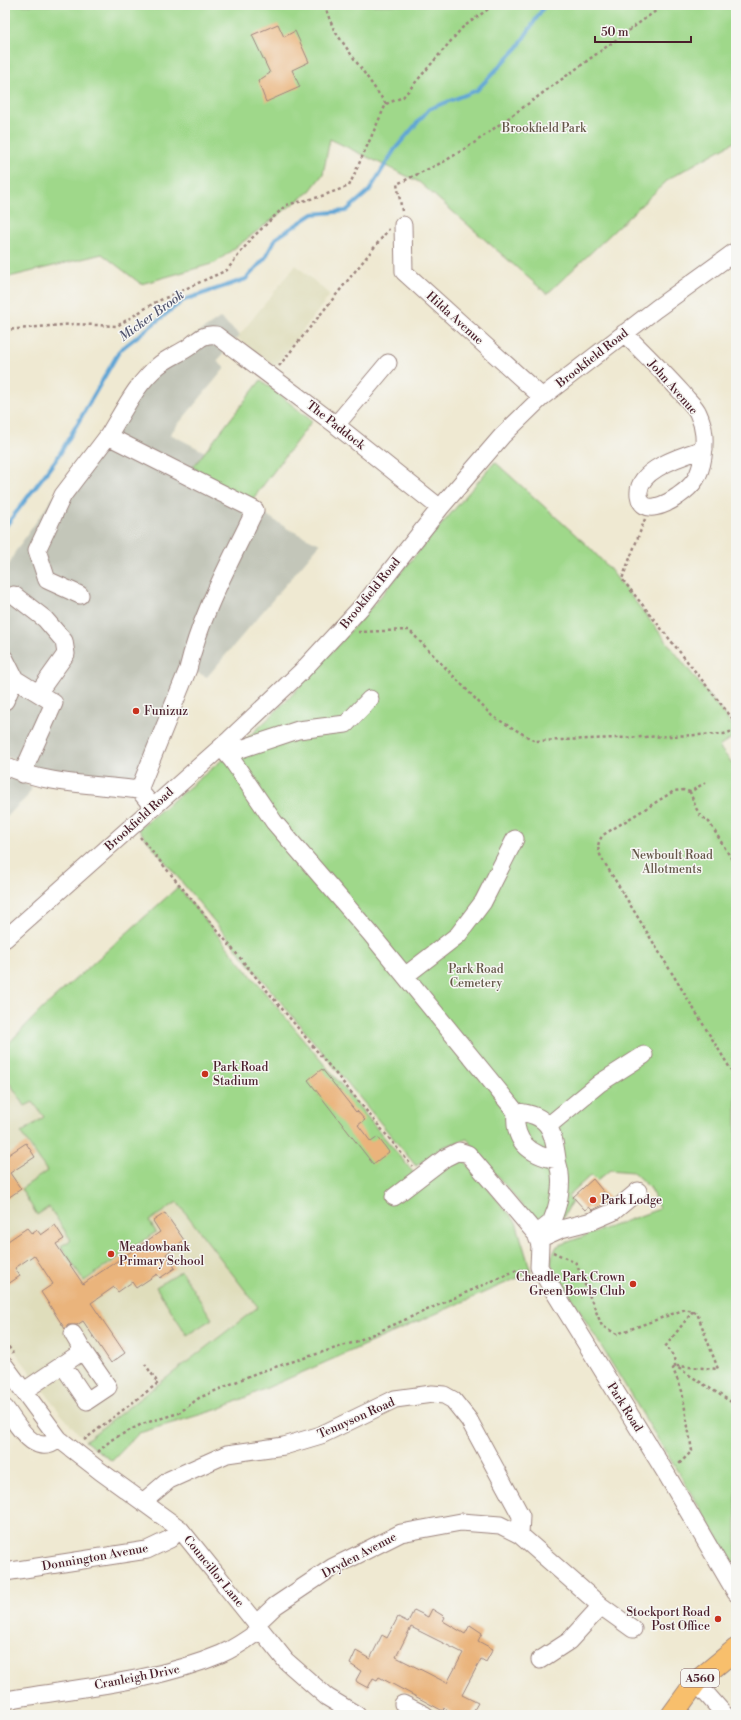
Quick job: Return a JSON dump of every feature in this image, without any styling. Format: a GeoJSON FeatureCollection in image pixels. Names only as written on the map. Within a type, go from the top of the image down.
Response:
{"type":"FeatureCollection","features":[{"type":"Feature","properties":{"kind":"main road","name":"A560"},"geometry":{"type":"LineString","coordinates":[[672,1715],[696,1682],[736,1649]]}},
{"type":"Feature","properties":{"kind":"street","name":"Hilda Avenue"},"geometry":{"type":"LineString","coordinates":[[398,225],[404,272],[542,397]]}},
{"type":"Feature","properties":{"kind":"street","name":"Brookfield Road"},"geometry":{"type":"LineString","coordinates":[[5,939],[152,806],[225,752],[365,603],[440,508],[502,436],[542,397],[624,333],[736,251]]}},
{"type":"Feature","properties":{"kind":"street","name":"John Avenue"},"geometry":{"type":"LineString","coordinates":[[624,333],[698,411],[706,436],[700,473],[686,491],[672,500],[654,508],[649,508]]}},
{"type":"Feature","properties":{"kind":"street","name":"The Paddock"},"geometry":{"type":"LineString","coordinates":[[108,436],[144,380],[158,366],[190,347],[201,337],[210,334],[216,335],[336,425],[440,508]]}},
{"type":"Feature","properties":{"kind":"street"},"geometry":{"type":"LineString","coordinates":[[336,425],[388,363]]}},
{"type":"Feature","properties":{"kind":"street"},"geometry":{"type":"LineString","coordinates":[[80,596],[47,580],[37,550],[63,495],[108,436],[255,510],[202,623],[193,648],[188,669],[139,790]]}},
{"type":"Feature","properties":{"kind":"street"},"geometry":{"type":"LineString","coordinates":[[649,508],[640,501],[639,491],[645,479],[655,469],[673,460],[704,449]]}},
{"type":"Feature","properties":{"kind":"street"},"geometry":{"type":"LineString","coordinates":[[14,595],[45,619],[64,641],[66,654],[38,692]]}},
{"type":"Feature","properties":{"kind":"street"},"geometry":{"type":"LineString","coordinates":[[5,659],[15,679],[54,703],[22,774]]}},
{"type":"Feature","properties":{"kind":"street"},"geometry":{"type":"LineString","coordinates":[[5,702],[15,679]]}},
{"type":"Feature","properties":{"kind":"street"},"geometry":{"type":"LineString","coordinates":[[370,699],[346,724],[298,730],[238,750],[225,752],[274,822],[405,976],[516,1112],[516,1128],[524,1145],[533,1154],[557,1160]]}},
{"type":"Feature","properties":{"kind":"street"},"geometry":{"type":"LineString","coordinates":[[5,766],[22,774],[139,790],[152,806]]}},
{"type":"Feature","properties":{"kind":"street"},"geometry":{"type":"LineString","coordinates":[[405,976],[458,935],[482,902],[515,839]]}},
{"type":"Feature","properties":{"kind":"street"},"geometry":{"type":"LineString","coordinates":[[548,1126],[600,1083],[644,1055]]}},
{"type":"Feature","properties":{"kind":"street"},"geometry":{"type":"LineString","coordinates":[[516,1112],[533,1115],[548,1126],[553,1134],[560,1174],[560,1189],[552,1221],[539,1239],[539,1267]]}},
{"type":"Feature","properties":{"kind":"street"},"geometry":{"type":"LineString","coordinates":[[394,1196],[440,1161],[458,1151],[468,1154],[539,1239]]}},
{"type":"Feature","properties":{"kind":"street"},"geometry":{"type":"LineString","coordinates":[[539,1239],[561,1229],[592,1221],[613,1212],[638,1191]]}},
{"type":"Feature","properties":{"kind":"street","name":"Park Road"},"geometry":{"type":"LineString","coordinates":[[539,1267],[667,1476],[736,1593]]}},
{"type":"Feature","properties":{"kind":"street"},"geometry":{"type":"LineString","coordinates":[[62,1364],[87,1401],[108,1387],[73,1334]]}},
{"type":"Feature","properties":{"kind":"street"},"geometry":{"type":"LineString","coordinates":[[24,1391],[83,1351]]}},
{"type":"Feature","properties":{"kind":"street","name":"Councillor Lane"},"geometry":{"type":"LineString","coordinates":[[5,1366],[59,1439],[180,1529],[286,1661],[327,1697],[357,1715]]}},
{"type":"Feature","properties":{"kind":"street","name":"Tennyson Road"},"geometry":{"type":"LineString","coordinates":[[144,1502],[169,1480],[227,1454],[284,1446],[321,1435],[395,1399],[432,1394],[444,1396],[453,1400],[469,1420],[521,1516],[520,1535]]}},
{"type":"Feature","properties":{"kind":"street"},"geometry":{"type":"LineString","coordinates":[[5,1408],[30,1441],[38,1445],[52,1444],[59,1439]]}},
{"type":"Feature","properties":{"kind":"street","name":"Dryden Avenue"},"geometry":{"type":"LineString","coordinates":[[258,1627],[275,1606],[333,1566],[401,1533],[461,1522],[500,1525],[520,1535],[601,1606],[633,1629]]}},
{"type":"Feature","properties":{"kind":"street","name":"Donnington Avenue"},"geometry":{"type":"LineString","coordinates":[[5,1572],[147,1550],[170,1539],[180,1529]]}},
{"type":"Feature","properties":{"kind":"street"},"geometry":{"type":"LineString","coordinates":[[540,1660],[569,1641],[601,1606]]}},
{"type":"Feature","properties":{"kind":"street","name":"Cranleigh Drive"},"geometry":{"type":"LineString","coordinates":[[5,1700],[151,1676],[188,1666],[222,1654],[241,1644],[258,1627]]}},
{"type":"Feature","properties":{"kind":"street"},"geometry":{"type":"LineString","coordinates":[[696,1682],[725,1715]]}},
{"type":"Feature","properties":{"kind":"street"},"geometry":{"type":"LineString","coordinates":[[403,1704],[425,1715]]}},
{"type":"Feature","properties":{"kind":"path"},"geometry":{"type":"LineString","coordinates":[[324,5],[334,30],[386,104]]}},
{"type":"Feature","properties":{"kind":"path"},"geometry":{"type":"LineString","coordinates":[[5,330],[73,324],[116,326],[154,303],[227,270],[251,239],[286,205],[319,197],[349,186],[386,104],[403,97],[462,28],[494,5]]}},
{"type":"Feature","properties":{"kind":"path"},"geometry":{"type":"LineString","coordinates":[[272,376],[398,225],[400,196],[397,184],[445,161],[474,143],[664,5]]}},
{"type":"Feature","properties":{"kind":"path"},"geometry":{"type":"LineString","coordinates":[[649,508],[622,579],[736,723]]}},
{"type":"Feature","properties":{"kind":"path"},"geometry":{"type":"LineString","coordinates":[[347,622],[359,633],[409,630],[492,716],[535,741],[724,734],[736,730]]}},
{"type":"Feature","properties":{"kind":"path"},"geometry":{"type":"LineString","coordinates":[[706,782],[690,792],[683,790],[674,791],[603,835],[599,841],[598,848],[605,864],[736,1078]]}},
{"type":"Feature","properties":{"kind":"path"},"geometry":{"type":"LineString","coordinates":[[690,792],[698,812],[709,822],[736,866]]}},
{"type":"Feature","properties":{"kind":"path"},"geometry":{"type":"LineString","coordinates":[[131,826],[421,1176]]}},
{"type":"Feature","properties":{"kind":"path"},"geometry":{"type":"LineString","coordinates":[[539,1239],[576,1263],[602,1326],[617,1334],[686,1309],[697,1312],[718,1369],[675,1366]]}},
{"type":"Feature","properties":{"kind":"path"},"geometry":{"type":"LineString","coordinates":[[88,1462],[111,1440],[142,1424],[179,1413],[199,1398],[249,1376],[355,1342],[517,1270],[539,1267]]}},
{"type":"Feature","properties":{"kind":"path"},"geometry":{"type":"LineString","coordinates":[[667,1476],[692,1451],[682,1391],[673,1369],[675,1366],[675,1359],[672,1353],[665,1347],[693,1312]]}},
{"type":"Feature","properties":{"kind":"path"},"geometry":{"type":"LineString","coordinates":[[73,1450],[158,1383],[145,1364]]}},
{"type":"Feature","properties":{"kind":"path"},"geometry":{"type":"LineString","coordinates":[[675,1366],[736,1404]]}},
{"type":"Feature","properties":{"kind":"shaded area"},"geometry":{"type":"Polygon","coordinates":[[[296,265],[330,295],[275,367],[237,338],[296,265]]]}},
{"type":"Feature","properties":{"kind":"shaded area"},"geometry":{"type":"Polygon","coordinates":[[[220,318],[240,335],[217,361],[225,368],[170,434],[205,452],[193,467],[288,529],[320,544],[207,677],[182,666],[138,781],[37,770],[5,756],[5,573],[15,552],[73,469],[182,344],[220,318]]]}},
{"type":"Feature","properties":{"kind":"shaded area"},"geometry":{"type":"Polygon","coordinates":[[[5,771],[32,788],[27,797],[5,818],[5,771]]]}},
{"type":"Feature","properties":{"kind":"shaded area","name":"Meadowbank Primary School"},"geometry":{"type":"Polygon","coordinates":[[[35,1018],[258,1307],[85,1441],[61,1414],[5,1338],[5,1047],[35,1018]]]}},
{"type":"Feature","properties":{"kind":"green space","name":"Brookfield Park"},"geometry":{"type":"Polygon","coordinates":[[[5,5],[736,5],[736,141],[670,178],[547,294],[419,182],[330,139],[323,174],[310,191],[215,263],[141,284],[102,254],[5,278],[5,5]]]}},
{"type":"Feature","properties":{"kind":"green space"},"geometry":{"type":"Polygon","coordinates":[[[261,380],[312,421],[249,504],[193,467],[261,380]]]}},
{"type":"Feature","properties":{"kind":"green space"},"geometry":{"type":"Polygon","coordinates":[[[495,462],[588,546],[609,568],[736,730],[736,735],[719,747],[736,768],[736,1567],[551,1264],[552,1256],[557,1246],[659,1209],[651,1189],[633,1172],[610,1170],[597,1181],[591,1175],[568,1196],[572,1202],[560,1222],[532,1218],[467,1139],[443,1147],[416,1166],[138,829],[236,748],[291,696],[369,610],[495,462]]]}},
{"type":"Feature","properties":{"kind":"green space"},"geometry":{"type":"Polygon","coordinates":[[[178,887],[417,1177],[462,1158],[516,1222],[531,1272],[219,1409],[139,1433],[112,1461],[85,1441],[258,1307],[177,1202],[149,1221],[156,1232],[84,1281],[61,1246],[71,1240],[49,1207],[37,1215],[21,1189],[47,1171],[21,1133],[44,1117],[33,1102],[25,1106],[11,1085],[5,1080],[5,1047],[42,1009],[178,887]]]}},
{"type":"Feature","properties":{"kind":"green space"},"geometry":{"type":"Polygon","coordinates":[[[181,1271],[212,1319],[187,1335],[156,1287],[181,1271]]]}},
{"type":"Feature","properties":{"kind":"building"},"geometry":{"type":"Polygon","coordinates":[[[278,24],[284,37],[295,31],[309,62],[292,70],[300,87],[266,102],[258,81],[270,73],[252,35],[278,24]]]}},
{"type":"Feature","properties":{"kind":"building"},"geometry":{"type":"Polygon","coordinates":[[[322,1069],[356,1112],[357,1111],[365,1120],[358,1125],[371,1142],[378,1137],[389,1152],[373,1164],[308,1080],[322,1069]]]}},
{"type":"Feature","properties":{"kind":"building"},"geometry":{"type":"Polygon","coordinates":[[[26,1143],[35,1157],[10,1173],[21,1189],[5,1200],[5,1157],[26,1143]]]}},
{"type":"Feature","properties":{"kind":"building","name":"Park Lodge"},"geometry":{"type":"Polygon","coordinates":[[[593,1179],[611,1201],[592,1210],[589,1207],[585,1210],[573,1197],[593,1179]]]}},
{"type":"Feature","properties":{"kind":"building"},"geometry":{"type":"Polygon","coordinates":[[[165,1213],[184,1240],[166,1254],[175,1268],[160,1278],[157,1274],[136,1288],[132,1282],[118,1292],[114,1287],[91,1303],[125,1353],[111,1363],[83,1321],[77,1325],[68,1325],[65,1329],[41,1292],[53,1284],[34,1255],[15,1268],[20,1276],[5,1286],[5,1243],[27,1228],[32,1234],[37,1230],[41,1235],[55,1225],[64,1239],[56,1244],[83,1284],[160,1232],[153,1221],[165,1213]]]}},
{"type":"Feature","properties":{"kind":"building"},"geometry":{"type":"Polygon","coordinates":[[[432,1609],[445,1617],[443,1621],[465,1634],[470,1625],[482,1633],[478,1641],[493,1649],[486,1662],[481,1659],[462,1695],[478,1703],[471,1715],[458,1715],[444,1708],[443,1711],[379,1677],[377,1680],[373,1678],[368,1688],[356,1680],[361,1671],[350,1664],[356,1651],[370,1659],[382,1635],[387,1638],[398,1617],[408,1622],[414,1610],[428,1617],[432,1609]],[[411,1627],[396,1657],[447,1683],[463,1653],[411,1627]]]}},
{"type":"Feature","properties":{"kind":"waterway","name":"Micker Brook"},"geometry":{"type":"LineString","coordinates":[[5,527],[58,457],[120,350],[184,300],[246,279],[265,258],[276,238],[313,214],[346,211],[369,191],[395,149],[429,109],[477,90],[518,47],[545,5]]}},
{"type":"Feature","properties":{"kind":"place","name":"Funizuz"},"geometry":{"type":"Point","coordinates":[136,711]}},
{"type":"Feature","properties":{"kind":"place","name":"Park Road Stadium"},"geometry":{"type":"Point","coordinates":[205,1074]}},
{"type":"Feature","properties":{"kind":"place","name":"Park Lodge"},"geometry":{"type":"Point","coordinates":[593,1200]}},
{"type":"Feature","properties":{"kind":"place","name":"Meadowbank Primary School"},"geometry":{"type":"Point","coordinates":[111,1254]}},
{"type":"Feature","properties":{"kind":"place","name":"Cheadle Park Crown Green Bowls Club"},"geometry":{"type":"Point","coordinates":[633,1284]}},
{"type":"Feature","properties":{"kind":"place","name":"Stockport Road Post Office"},"geometry":{"type":"Point","coordinates":[718,1619]}},
{"type":"Feature","properties":{"kind":"park label","name":"Newboult Road Allotments"},"geometry":{"type":"Point","coordinates":[672,862]}},
{"type":"Feature","properties":{"kind":"park label","name":"Park Road Cemetery"},"geometry":{"type":"Point","coordinates":[476,976]}}]}
